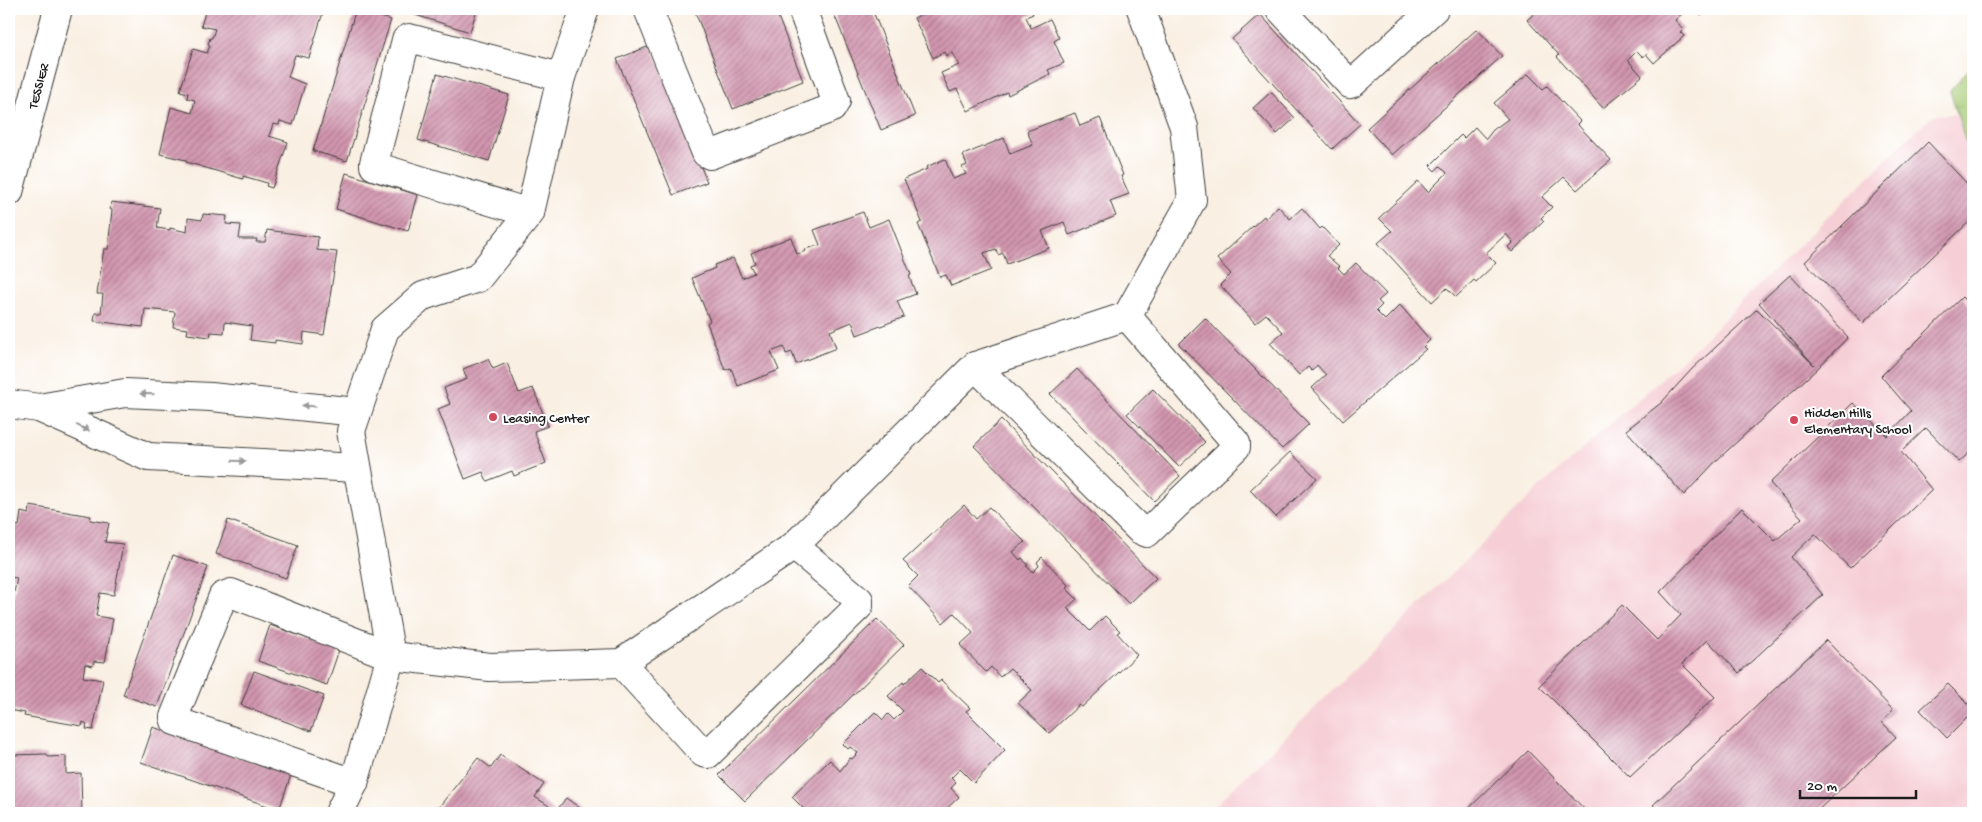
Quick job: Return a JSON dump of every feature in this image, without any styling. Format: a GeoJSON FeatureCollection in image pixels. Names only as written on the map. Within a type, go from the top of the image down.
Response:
{"type":"FeatureCollection","features":[{"type":"Feature","properties":{"kind":"street","name":"TESSIER"},"geometry":{"type":"LineString","coordinates":[[9,192],[58,9]]}},
{"type":"Feature","properties":{"kind":"street"},"geometry":{"type":"LineString","coordinates":[[339,813],[354,783],[391,656],[351,431],[385,329],[423,296],[478,278],[530,214],[561,77],[585,9]]}},
{"type":"Feature","properties":{"kind":"street"},"geometry":{"type":"LineString","coordinates":[[648,9],[706,153],[710,155],[832,108],[836,101],[802,9]]}},
{"type":"Feature","properties":{"kind":"street"},"geometry":{"type":"LineString","coordinates":[[1280,9],[1350,84],[1434,9]]}},
{"type":"Feature","properties":{"kind":"street"},"geometry":{"type":"LineString","coordinates":[[354,783],[175,721],[174,718],[223,596],[231,592],[391,656],[490,667],[621,663],[794,546],[975,366],[1127,316],[1192,200],[1184,127],[1149,11]]}},
{"type":"Feature","properties":{"kind":"street"},"geometry":{"type":"LineString","coordinates":[[530,214],[374,166],[374,163],[406,40],[409,38],[561,77]]}},
{"type":"Feature","properties":{"kind":"street"},"geometry":{"type":"LineString","coordinates":[[975,366],[1140,530],[1147,533],[1236,447],[1236,444],[1127,316]]}},
{"type":"Feature","properties":{"kind":"street"},"geometry":{"type":"LineString","coordinates":[[38,408],[124,393],[211,397],[357,412]]}},
{"type":"Feature","properties":{"kind":"street"},"geometry":{"type":"LineString","coordinates":[[9,404],[38,408],[148,457],[296,463],[357,468]]}},
{"type":"Feature","properties":{"kind":"street"},"geometry":{"type":"LineString","coordinates":[[621,663],[703,754],[708,754],[859,606],[859,600],[794,546]]}},
{"type":"Feature","properties":{"kind":"shaded area","name":"Hidden Hills Elementary School"},"geometry":{"type":"Polygon","coordinates":[[[1957,114],[1973,165],[1973,813],[1208,813],[1540,487],[1689,354],[1906,140],[1934,115],[1957,114]]]}},
{"type":"Feature","properties":{"kind":"green space"},"geometry":{"type":"Polygon","coordinates":[[[1973,64],[1973,165],[1950,91],[1973,64]]]}},
{"type":"Feature","properties":{"kind":"building"},"geometry":{"type":"Polygon","coordinates":[[[206,9],[324,9],[309,58],[295,55],[288,77],[305,84],[293,125],[280,121],[279,125],[273,124],[269,136],[288,142],[272,188],[266,186],[267,183],[243,176],[243,179],[186,162],[186,160],[160,154],[171,107],[192,113],[195,100],[187,98],[188,93],[180,91],[193,49],[207,53],[210,45],[208,44],[215,29],[201,26],[206,9]]]}},
{"type":"Feature","properties":{"kind":"building"},"geometry":{"type":"Polygon","coordinates":[[[356,9],[391,20],[347,161],[313,151],[356,9]]]}},
{"type":"Feature","properties":{"kind":"building"},"geometry":{"type":"Polygon","coordinates":[[[396,9],[477,9],[470,32],[396,9]]]}},
{"type":"Feature","properties":{"kind":"building"},"geometry":{"type":"Polygon","coordinates":[[[694,9],[775,9],[803,81],[733,109],[694,9]]]}},
{"type":"Feature","properties":{"kind":"building"},"geometry":{"type":"Polygon","coordinates":[[[832,9],[872,9],[915,116],[881,130],[832,9]]]}},
{"type":"Feature","properties":{"kind":"building"},"geometry":{"type":"Polygon","coordinates":[[[929,9],[1031,9],[1033,14],[1026,17],[1031,28],[1050,19],[1059,38],[1054,41],[1064,63],[1048,70],[1050,74],[1008,95],[1007,92],[968,111],[957,89],[950,92],[941,73],[959,65],[952,53],[946,56],[944,52],[933,58],[914,18],[929,9]]]}},
{"type":"Feature","properties":{"kind":"building"},"geometry":{"type":"Polygon","coordinates":[[[1539,9],[1687,9],[1675,20],[1683,29],[1680,32],[1684,36],[1654,63],[1646,54],[1643,57],[1637,51],[1628,60],[1642,76],[1603,108],[1527,20],[1539,9]]]}},
{"type":"Feature","properties":{"kind":"building"},"geometry":{"type":"Polygon","coordinates":[[[1696,9],[1708,9],[1701,15],[1696,9]]]}},
{"type":"Feature","properties":{"kind":"building"},"geometry":{"type":"Polygon","coordinates":[[[1260,14],[1360,124],[1332,149],[1232,39],[1260,14]]]}},
{"type":"Feature","properties":{"kind":"building"},"geometry":{"type":"Polygon","coordinates":[[[1477,29],[1502,56],[1392,155],[1367,128],[1477,29]]]}},
{"type":"Feature","properties":{"kind":"building"},"geometry":{"type":"Polygon","coordinates":[[[652,45],[707,182],[673,195],[617,59],[652,45]]]}},
{"type":"Feature","properties":{"kind":"building"},"geometry":{"type":"Polygon","coordinates":[[[437,74],[509,95],[489,161],[418,140],[437,74]]]}},
{"type":"Feature","properties":{"kind":"building"},"geometry":{"type":"Polygon","coordinates":[[[1528,74],[1543,89],[1547,86],[1580,121],[1577,124],[1611,160],[1577,190],[1564,177],[1542,197],[1552,207],[1541,218],[1544,221],[1512,252],[1508,247],[1513,242],[1506,234],[1486,253],[1496,263],[1476,282],[1474,280],[1456,297],[1447,288],[1432,302],[1378,243],[1392,231],[1379,218],[1418,181],[1428,192],[1447,173],[1440,166],[1435,171],[1430,166],[1461,135],[1464,138],[1475,127],[1486,139],[1493,130],[1508,119],[1494,103],[1528,74]]]}},
{"type":"Feature","properties":{"kind":"building"},"geometry":{"type":"Polygon","coordinates":[[[1271,92],[1295,118],[1277,134],[1253,108],[1271,92]]]}},
{"type":"Feature","properties":{"kind":"building"},"geometry":{"type":"Polygon","coordinates":[[[1075,113],[1080,126],[1100,118],[1123,175],[1121,176],[1129,194],[1110,201],[1116,216],[1069,235],[1064,222],[1042,231],[1049,248],[1007,264],[1003,253],[998,255],[996,249],[984,253],[991,270],[951,286],[946,275],[940,277],[918,224],[922,222],[904,179],[945,159],[953,179],[966,174],[962,167],[967,165],[963,155],[1004,138],[1010,154],[1033,145],[1027,131],[1075,113]]]}},
{"type":"Feature","properties":{"kind":"building"},"geometry":{"type":"Polygon","coordinates":[[[1928,142],[1973,190],[1973,218],[1863,323],[1805,262],[1928,142]]]}},
{"type":"Feature","properties":{"kind":"building"},"geometry":{"type":"Polygon","coordinates":[[[346,173],[418,195],[408,231],[336,209],[346,173]]]}},
{"type":"Feature","properties":{"kind":"building"},"geometry":{"type":"Polygon","coordinates":[[[111,202],[160,208],[157,228],[170,230],[170,228],[187,232],[188,218],[202,220],[203,214],[227,216],[226,224],[241,225],[239,239],[257,239],[256,242],[265,242],[267,230],[318,237],[317,250],[337,252],[324,335],[304,332],[303,344],[275,340],[275,343],[250,340],[252,326],[225,322],[224,333],[211,332],[210,337],[187,334],[188,329],[173,327],[175,312],[145,309],[143,327],[94,321],[95,313],[101,313],[103,294],[97,294],[104,249],[108,249],[112,210],[110,209],[111,202]]]}},
{"type":"Feature","properties":{"kind":"building"},"geometry":{"type":"Polygon","coordinates":[[[1278,206],[1290,219],[1302,208],[1320,229],[1322,227],[1339,245],[1327,256],[1340,267],[1338,268],[1344,274],[1356,263],[1386,294],[1378,301],[1382,305],[1376,311],[1385,320],[1400,305],[1430,340],[1423,347],[1426,349],[1343,421],[1312,388],[1326,375],[1317,365],[1312,371],[1308,367],[1299,375],[1270,343],[1283,332],[1266,314],[1255,323],[1220,285],[1231,274],[1217,259],[1264,216],[1266,219],[1278,206]]]}},
{"type":"Feature","properties":{"kind":"building"},"geometry":{"type":"Polygon","coordinates":[[[863,212],[869,227],[889,219],[911,275],[909,276],[916,294],[897,301],[904,317],[857,335],[852,322],[830,331],[836,348],[796,364],[792,352],[786,354],[784,347],[771,352],[779,370],[738,386],[731,368],[725,370],[707,323],[710,321],[692,278],[715,268],[714,265],[733,258],[742,278],[754,273],[750,265],[755,263],[751,253],[791,237],[797,254],[806,251],[805,249],[820,245],[814,230],[863,212]]]}},
{"type":"Feature","properties":{"kind":"building"},"geometry":{"type":"Polygon","coordinates":[[[1790,275],[1848,337],[1818,368],[1717,460],[1684,495],[1626,430],[1661,403],[1692,369],[1757,309],[1814,365],[1759,303],[1790,275]]]}},
{"type":"Feature","properties":{"kind":"building"},"geometry":{"type":"Polygon","coordinates":[[[1962,297],[1973,309],[1973,449],[1959,462],[1926,428],[1901,452],[1932,490],[1850,568],[1815,534],[1791,557],[1823,595],[1739,673],[1707,640],[1682,664],[1715,697],[1630,777],[1539,686],[1622,605],[1657,640],[1681,615],[1660,592],[1742,508],[1775,541],[1802,518],[1770,483],[1853,403],[1887,436],[1911,411],[1881,376],[1962,297]]]}},
{"type":"Feature","properties":{"kind":"building"},"geometry":{"type":"Polygon","coordinates":[[[1205,318],[1309,424],[1282,449],[1179,344],[1205,318]]]}},
{"type":"Feature","properties":{"kind":"building","name":"Leasing Center"},"geometry":{"type":"Polygon","coordinates":[[[488,359],[493,369],[507,363],[519,393],[533,388],[548,426],[534,431],[546,463],[514,476],[512,471],[487,481],[483,472],[465,479],[438,409],[450,404],[444,388],[467,379],[463,369],[488,359]]]}},
{"type":"Feature","properties":{"kind":"building"},"geometry":{"type":"Polygon","coordinates":[[[1077,369],[1180,476],[1154,501],[1050,394],[1077,369]]]}},
{"type":"Feature","properties":{"kind":"building"},"geometry":{"type":"Polygon","coordinates":[[[1153,389],[1205,442],[1179,467],[1127,414],[1153,389]]]}},
{"type":"Feature","properties":{"kind":"building"},"geometry":{"type":"Polygon","coordinates":[[[1001,420],[1156,578],[1129,604],[974,446],[1001,420]]]}},
{"type":"Feature","properties":{"kind":"building"},"geometry":{"type":"Polygon","coordinates":[[[1290,452],[1317,478],[1276,517],[1250,490],[1290,452]]]}},
{"type":"Feature","properties":{"kind":"building"},"geometry":{"type":"Polygon","coordinates":[[[964,505],[976,519],[989,507],[1025,542],[1013,552],[1020,560],[1022,558],[1028,565],[1026,566],[1033,572],[1039,566],[1037,562],[1042,557],[1068,585],[1066,588],[1077,599],[1067,608],[1090,631],[1105,616],[1120,631],[1117,633],[1137,655],[1082,707],[1079,705],[1049,733],[1018,703],[1032,690],[1010,668],[1000,677],[991,667],[986,672],[960,645],[973,633],[954,613],[943,623],[908,586],[918,576],[903,561],[964,505]]]}},
{"type":"Feature","properties":{"kind":"building"},"geometry":{"type":"Polygon","coordinates":[[[30,506],[91,516],[90,520],[109,523],[105,542],[123,544],[114,595],[100,593],[96,616],[113,619],[105,662],[94,661],[93,666],[85,664],[83,677],[103,680],[93,730],[86,729],[87,724],[83,722],[82,726],[24,716],[25,713],[9,710],[9,602],[12,602],[17,578],[9,577],[9,524],[19,526],[21,512],[29,514],[30,506]]]}},
{"type":"Feature","properties":{"kind":"building"},"geometry":{"type":"Polygon","coordinates":[[[228,520],[298,545],[286,578],[216,554],[228,520]]]}},
{"type":"Feature","properties":{"kind":"building"},"geometry":{"type":"Polygon","coordinates":[[[173,555],[208,567],[157,707],[123,695],[173,555]]]}},
{"type":"Feature","properties":{"kind":"building"},"geometry":{"type":"Polygon","coordinates":[[[877,619],[904,645],[745,801],[719,775],[877,619]]]}},
{"type":"Feature","properties":{"kind":"building"},"geometry":{"type":"Polygon","coordinates":[[[270,625],[339,650],[327,685],[258,661],[270,625]]]}},
{"type":"Feature","properties":{"kind":"building"},"geometry":{"type":"Polygon","coordinates":[[[1826,640],[1893,710],[1882,722],[1896,737],[1815,813],[1662,813],[1653,805],[1826,640]]]}},
{"type":"Feature","properties":{"kind":"building"},"geometry":{"type":"Polygon","coordinates":[[[922,667],[938,683],[941,680],[970,708],[966,711],[1005,750],[974,783],[960,769],[951,778],[956,783],[951,788],[959,797],[942,813],[799,813],[804,809],[792,797],[830,760],[840,771],[850,758],[852,759],[858,753],[850,747],[848,749],[843,744],[875,712],[883,720],[888,714],[894,720],[903,711],[888,696],[922,667]]]}},
{"type":"Feature","properties":{"kind":"building"},"geometry":{"type":"Polygon","coordinates":[[[254,671],[324,696],[311,731],[241,705],[254,671]]]}},
{"type":"Feature","properties":{"kind":"building"},"geometry":{"type":"Polygon","coordinates":[[[1948,684],[1973,709],[1973,712],[1947,738],[1920,710],[1948,684]]]}},
{"type":"Feature","properties":{"kind":"building"},"geometry":{"type":"Polygon","coordinates":[[[153,727],[291,775],[279,810],[141,762],[153,727]]]}},
{"type":"Feature","properties":{"kind":"building"},"geometry":{"type":"Polygon","coordinates":[[[1528,751],[1588,813],[1464,813],[1528,751]]]}},
{"type":"Feature","properties":{"kind":"building"},"geometry":{"type":"Polygon","coordinates":[[[47,754],[48,757],[66,756],[66,774],[81,773],[82,813],[9,813],[9,755],[47,754]]]}},
{"type":"Feature","properties":{"kind":"building"},"geometry":{"type":"Polygon","coordinates":[[[500,755],[544,784],[535,797],[549,806],[555,813],[434,813],[478,758],[491,768],[500,755]]]}},
{"type":"Feature","properties":{"kind":"building"},"geometry":{"type":"Polygon","coordinates":[[[566,798],[587,813],[555,813],[566,798]]]}},
{"type":"Feature","properties":{"kind":"place","name":"Leasing Center"},"geometry":{"type":"Point","coordinates":[493,417]}},
{"type":"Feature","properties":{"kind":"place","name":"Hidden Hills Elementary School"},"geometry":{"type":"Point","coordinates":[1794,420]}}]}
